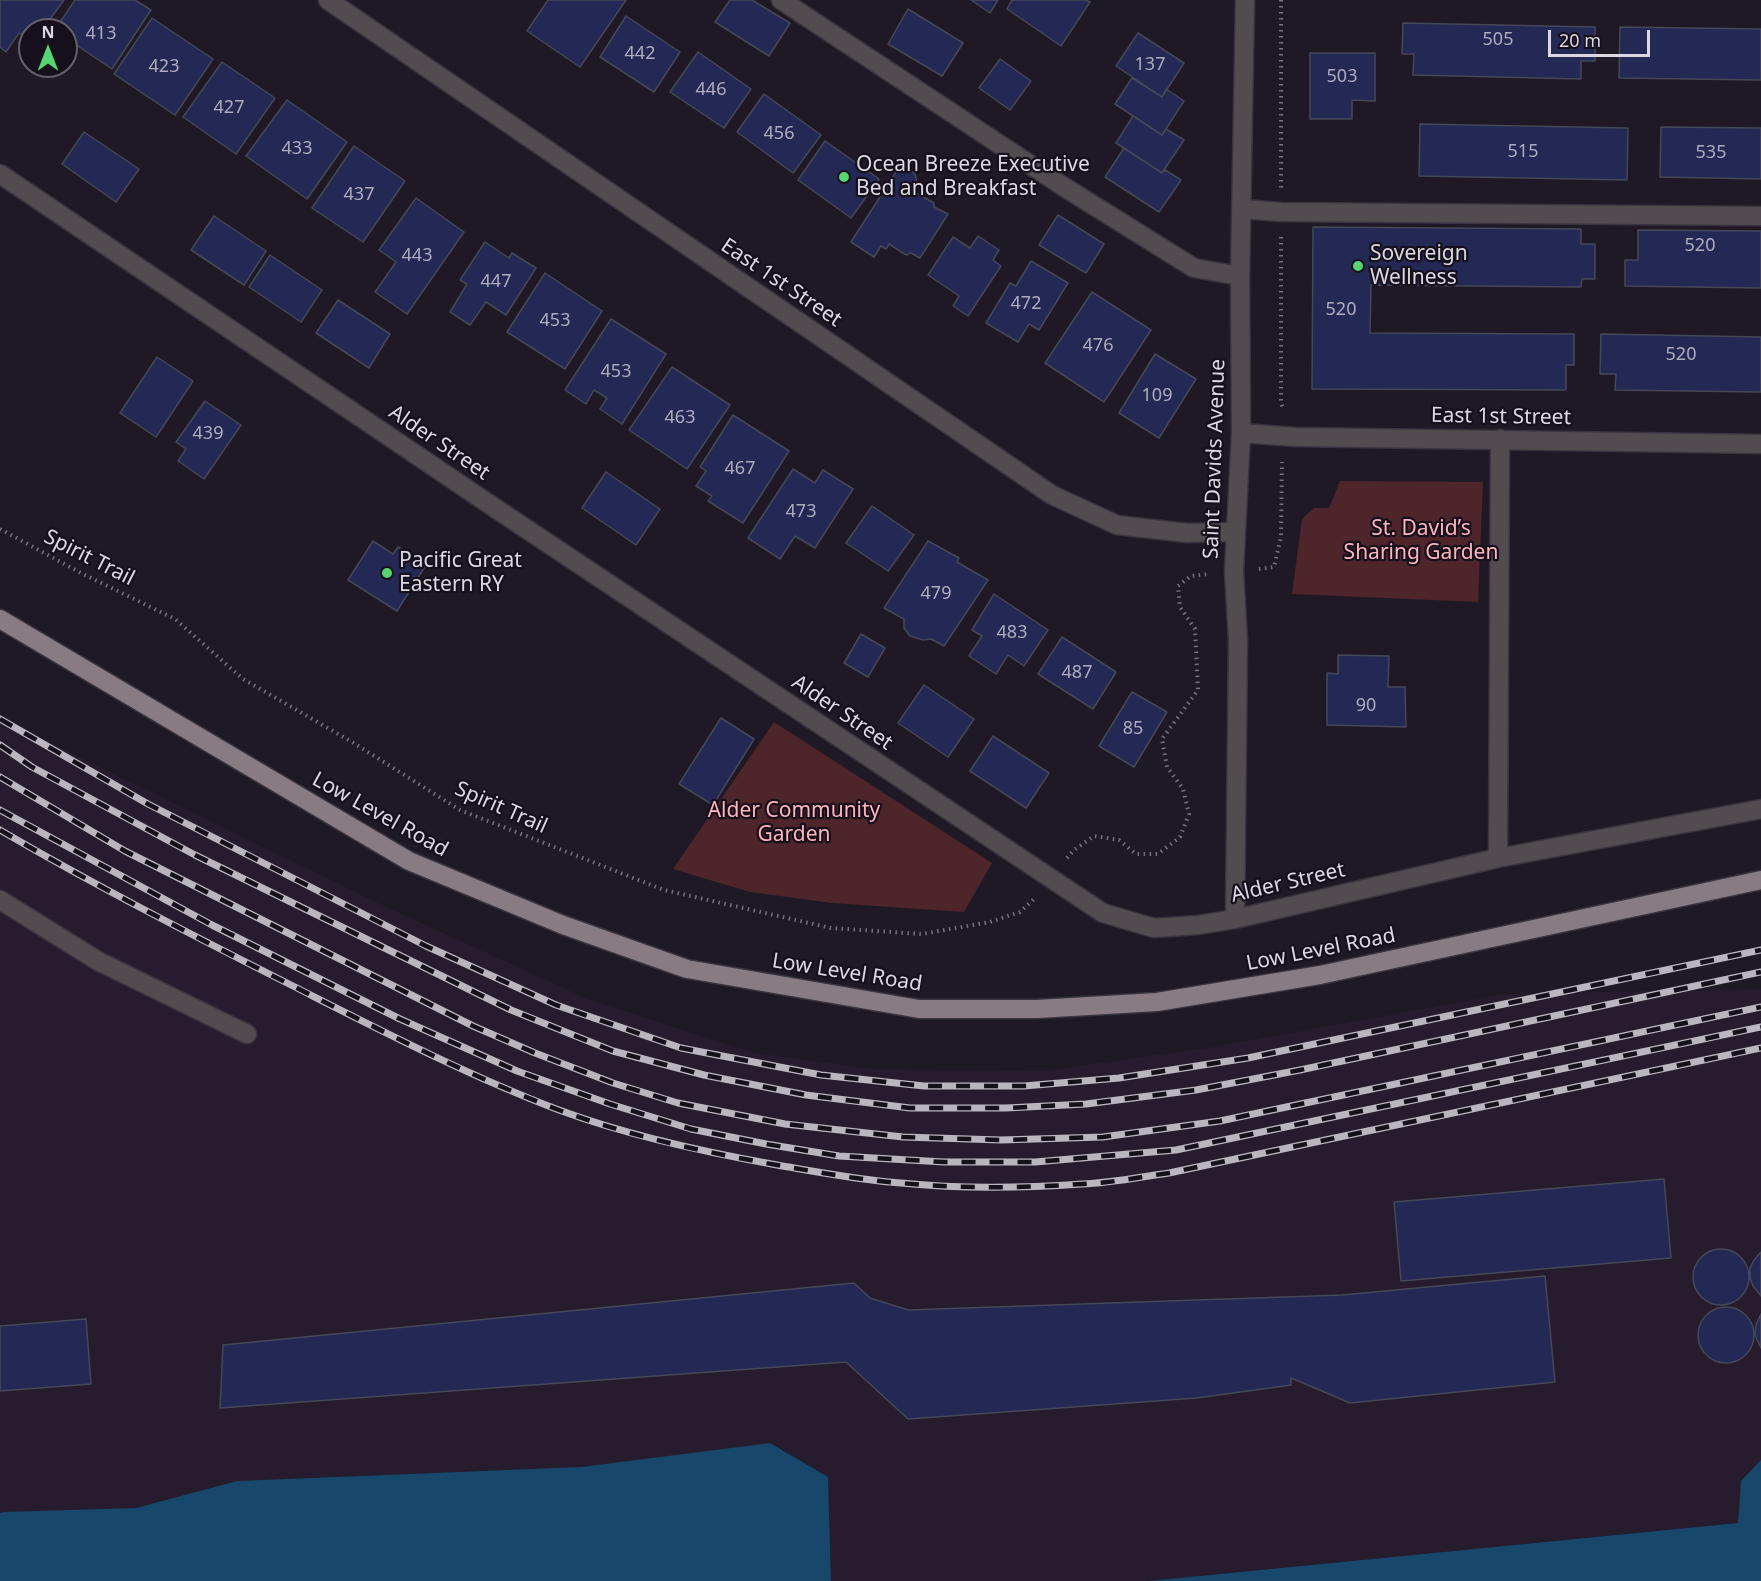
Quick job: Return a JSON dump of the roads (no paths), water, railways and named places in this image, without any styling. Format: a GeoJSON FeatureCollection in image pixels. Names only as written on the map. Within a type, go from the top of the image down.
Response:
{"type":"FeatureCollection","features":[{"type":"Feature","properties":{"kind":"main road","name":"Low Level Road"},"geometry":{"type":"LineString","coordinates":[[0,619],[409,861],[563,925],[687,969],[919,1009],[1036,1009],[1157,1002],[1320,975],[1761,880]]}},
{"type":"Feature","properties":{"kind":"street","name":"East 1st Street"},"geometry":{"type":"LineString","coordinates":[[328,0],[1052,495],[1117,525],[1187,533],[1235,532]]}},
{"type":"Feature","properties":{"kind":"street"},"geometry":{"type":"LineString","coordinates":[[781,0],[1060,185],[1194,268],[1240,276]]}},
{"type":"Feature","properties":{"kind":"street","name":"Saint Davids Avenue"},"geometry":{"type":"LineString","coordinates":[[1235,919],[1238,640],[1234,571],[1241,433],[1240,276],[1245,0]]}},
{"type":"Feature","properties":{"kind":"street","name":"Alder Street"},"geometry":{"type":"LineString","coordinates":[[0,174],[511,519],[1103,913],[1154,928],[1198,925],[1235,919],[1498,858],[1761,809]]}},
{"type":"Feature","properties":{"kind":"street"},"geometry":{"type":"LineString","coordinates":[[1242,209],[1281,212],[1761,216]]}},
{"type":"Feature","properties":{"kind":"street","name":"East 1st Street"},"geometry":{"type":"LineString","coordinates":[[1241,433],[1296,437],[1761,444]]}},
{"type":"Feature","properties":{"kind":"street"},"geometry":{"type":"LineString","coordinates":[[1498,858],[1500,439]]}},
{"type":"Feature","properties":{"kind":"street"},"geometry":{"type":"LineString","coordinates":[[0,900],[98,961],[247,1034]]}},
{"type":"Feature","properties":{"kind":"water"},"geometry":{"type":"Polygon","coordinates":[[[770,1443],[828,1477],[831,1581],[0,1581],[0,1513],[4,1512],[136,1508],[237,1481],[581,1467],[770,1443]]]}},
{"type":"Feature","properties":{"kind":"water"},"geometry":{"type":"Polygon","coordinates":[[[1761,1460],[1761,1581],[1149,1581],[1738,1523],[1741,1481],[1761,1460]]]}},
{"type":"Feature","properties":{"kind":"railway"},"geometry":{"type":"LineString","coordinates":[[0,719],[148,804],[426,946],[556,1005],[681,1048],[821,1075],[924,1086],[1024,1086],[1119,1078],[1248,1058],[1761,950]]}},
{"type":"Feature","properties":{"kind":"railway"},"geometry":{"type":"LineString","coordinates":[[0,745],[32,767],[195,855],[511,1010],[613,1051],[704,1075],[806,1095],[910,1108],[1006,1108],[1086,1104],[1196,1090],[1761,972]]}},
{"type":"Feature","properties":{"kind":"railway"},"geometry":{"type":"LineString","coordinates":[[0,777],[125,851],[473,1026],[613,1083],[678,1103],[785,1124],[903,1137],[1001,1140],[1103,1137],[1220,1121],[1761,1007]]}},
{"type":"Feature","properties":{"kind":"railway"},"geometry":{"type":"LineString","coordinates":[[0,810],[212,925],[400,1019],[517,1071],[610,1104],[691,1129],[839,1156],[944,1162],[1035,1162],[1176,1150],[1761,1027]]}},
{"type":"Feature","properties":{"kind":"railway"},"geometry":{"type":"LineString","coordinates":[[0,830],[109,891],[358,1019],[491,1082],[559,1110],[612,1128],[694,1149],[870,1180],[924,1185],[991,1187],[1126,1180],[1169,1173],[1761,1048]]}},
{"type":"Feature","properties":{"kind":"place","name":"Ocean Breeze Executive Bed and Breakfast"},"geometry":{"type":"Point","coordinates":[844,177]}},
{"type":"Feature","properties":{"kind":"place","name":"Sovereign Wellness"},"geometry":{"type":"Point","coordinates":[1358,266]}},
{"type":"Feature","properties":{"kind":"place","name":"Pacific Great Eastern RY"},"geometry":{"type":"Point","coordinates":[387,573]}},
{"type":"Feature","properties":{"kind":"park label","name":"St. David’s Sharing Garden"},"geometry":{"type":"Point","coordinates":[1421,541]}},
{"type":"Feature","properties":{"kind":"park label","name":"Alder Community Garden"},"geometry":{"type":"Point","coordinates":[794,823]}}]}
